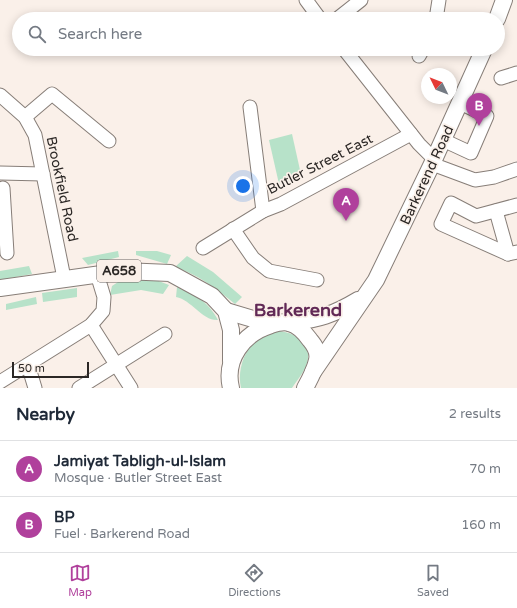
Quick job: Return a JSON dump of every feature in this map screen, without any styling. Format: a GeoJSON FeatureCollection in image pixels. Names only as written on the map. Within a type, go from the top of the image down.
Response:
{"type":"FeatureCollection","features":[{"type":"Feature","properties":{"kind":"main road"},"geometry":{"type":"LineString","coordinates":[[500,12],[504,0]]}},
{"type":"Feature","properties":{"kind":"main road","name":"Barkerend Road"},"geometry":{"type":"LineString","coordinates":[[313,372],[376,280],[433,162],[481,56]]}},
{"type":"Feature","properties":{"kind":"main road","name":"A658"},"geometry":{"type":"LineString","coordinates":[[0,288],[123,271],[170,272],[212,296],[226,311],[231,330],[232,361]]}},
{"type":"Feature","properties":{"kind":"main road","name":"Barkerend Road"},"geometry":{"type":"LineString","coordinates":[[286,323],[317,319],[337,313],[364,297]]}},
{"type":"Feature","properties":{"kind":"main road"},"geometry":{"type":"LineString","coordinates":[[226,311],[260,321],[286,323],[304,332],[316,348],[318,359],[305,388]]}},
{"type":"Feature","properties":{"kind":"main road"},"geometry":{"type":"LineString","coordinates":[[231,387],[230,374],[232,361],[239,346],[250,335],[263,327],[286,323]]}},
{"type":"Feature","properties":{"kind":"street"},"geometry":{"type":"LineString","coordinates":[[306,0],[315,12]]}},
{"type":"Feature","properties":{"kind":"street"},"geometry":{"type":"LineString","coordinates":[[346,12],[361,0]]}},
{"type":"Feature","properties":{"kind":"street"},"geometry":{"type":"LineString","coordinates":[[437,12],[439,0]]}},
{"type":"Feature","properties":{"kind":"street"},"geometry":{"type":"LineString","coordinates":[[350,56],[433,162],[475,180],[494,177],[517,169]]}},
{"type":"Feature","properties":{"kind":"street"},"geometry":{"type":"LineString","coordinates":[[501,78],[517,73]]}},
{"type":"Feature","properties":{"kind":"street"},"geometry":{"type":"LineString","coordinates":[[25,117],[52,94],[109,141]]}},
{"type":"Feature","properties":{"kind":"street","name":"Brookfield Road"},"geometry":{"type":"LineString","coordinates":[[0,95],[25,117],[35,134],[64,278]]}},
{"type":"Feature","properties":{"kind":"street"},"geometry":{"type":"LineString","coordinates":[[443,140],[471,153],[487,116],[460,103]]}},
{"type":"Feature","properties":{"kind":"street"},"geometry":{"type":"LineString","coordinates":[[250,106],[263,211]]}},
{"type":"Feature","properties":{"kind":"street","name":"Butler Street East"},"geometry":{"type":"LineString","coordinates":[[203,248],[263,211],[282,204],[411,134]]}},
{"type":"Feature","properties":{"kind":"street"},"geometry":{"type":"LineString","coordinates":[[0,173],[43,174]]}},
{"type":"Feature","properties":{"kind":"street"},"geometry":{"type":"LineString","coordinates":[[3,188],[2,221],[7,253]]}},
{"type":"Feature","properties":{"kind":"street"},"geometry":{"type":"LineString","coordinates":[[512,253],[441,224],[451,203],[476,216],[517,205]]}},
{"type":"Feature","properties":{"kind":"street"},"geometry":{"type":"LineString","coordinates":[[496,211],[512,253]]}},
{"type":"Feature","properties":{"kind":"street"},"geometry":{"type":"LineString","coordinates":[[233,229],[253,258],[269,271],[317,280]]}},
{"type":"Feature","properties":{"kind":"street"},"geometry":{"type":"LineString","coordinates":[[0,382],[91,326],[103,311],[104,297],[97,274]]}},
{"type":"Feature","properties":{"kind":"street"},"geometry":{"type":"LineString","coordinates":[[91,326],[117,364],[131,388]]}},
{"type":"Feature","properties":{"kind":"street"},"geometry":{"type":"LineString","coordinates":[[79,388],[165,334]]}},
{"type":"Feature","properties":{"kind":"street"},"geometry":{"type":"LineString","coordinates":[[28,365],[36,388]]}},
{"type":"Feature","properties":{"kind":"green space"},"geometry":{"type":"Polygon","coordinates":[[[292,134],[302,179],[279,184],[269,140],[292,134]]]}},
{"type":"Feature","properties":{"kind":"green space"},"geometry":{"type":"Polygon","coordinates":[[[118,251],[119,257],[88,265],[82,258],[118,251]]]}},
{"type":"Feature","properties":{"kind":"green space"},"geometry":{"type":"Polygon","coordinates":[[[136,251],[157,251],[171,255],[167,264],[136,255],[136,251]]]}},
{"type":"Feature","properties":{"kind":"green space"},"geometry":{"type":"Polygon","coordinates":[[[187,256],[213,272],[242,297],[235,304],[206,282],[175,267],[187,256]]]}},
{"type":"Feature","properties":{"kind":"green space"},"geometry":{"type":"Polygon","coordinates":[[[29,266],[32,274],[0,280],[0,271],[29,266]]]}},
{"type":"Feature","properties":{"kind":"green space"},"geometry":{"type":"Polygon","coordinates":[[[121,280],[156,280],[169,285],[163,294],[141,290],[110,295],[112,286],[121,280]]]}},
{"type":"Feature","properties":{"kind":"green space"},"geometry":{"type":"Polygon","coordinates":[[[177,287],[196,296],[206,304],[218,320],[207,317],[187,302],[176,297],[177,287]]]}},
{"type":"Feature","properties":{"kind":"green space"},"geometry":{"type":"Polygon","coordinates":[[[77,288],[77,297],[43,302],[42,293],[77,288]]]}},
{"type":"Feature","properties":{"kind":"green space"},"geometry":{"type":"Polygon","coordinates":[[[36,297],[37,304],[6,310],[6,304],[36,297]]]}},
{"type":"Feature","properties":{"kind":"green space"},"geometry":{"type":"Polygon","coordinates":[[[277,331],[282,331],[293,335],[303,342],[306,347],[308,358],[302,374],[292,388],[241,388],[241,367],[249,348],[261,337],[277,331]]]}},
{"type":"Feature","properties":{"kind":"place","name":"BP"},"geometry":{"type":"Point","coordinates":[479,126]}},
{"type":"Feature","properties":{"kind":"place","name":"Jamiyat Tabligh-ul-Islam"},"geometry":{"type":"Point","coordinates":[346,221]}},
{"type":"Feature","properties":{"kind":"district","name":"Barkerend"},"geometry":{"type":"Point","coordinates":[298,310]}}]}
